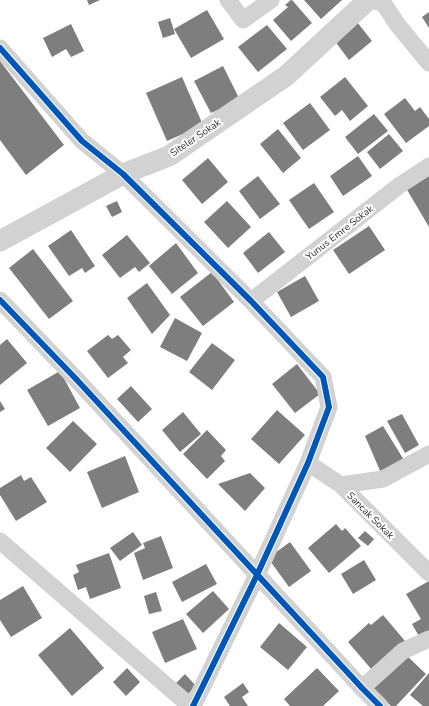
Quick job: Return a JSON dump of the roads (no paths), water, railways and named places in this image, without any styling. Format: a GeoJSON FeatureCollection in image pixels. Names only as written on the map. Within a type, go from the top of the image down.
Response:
{"type":"FeatureCollection","features":[{"type":"Feature","properties":{"kind":"street"},"geometry":{"type":"LineString","coordinates":[[228,0],[243,20],[271,0]]}},
{"type":"Feature","properties":{"kind":"street","name":"Siteler Sokak"},"geometry":{"type":"LineString","coordinates":[[0,241],[123,174],[169,156],[286,76],[368,0]]}},
{"type":"Feature","properties":{"kind":"street"},"geometry":{"type":"LineString","coordinates":[[372,0],[384,4],[397,24],[429,64]]}},
{"type":"Feature","properties":{"kind":"street"},"geometry":{"type":"LineString","coordinates":[[0,48],[82,141],[123,174],[251,301],[324,377],[329,407],[308,463],[257,575],[191,706],[0,541]]}},
{"type":"Feature","properties":{"kind":"street","name":"Yunus Emre Sokak"},"geometry":{"type":"LineString","coordinates":[[251,301],[400,185],[429,166]]}},
{"type":"Feature","properties":{"kind":"street"},"geometry":{"type":"LineString","coordinates":[[0,300],[78,380],[257,575],[380,706]]}},
{"type":"Feature","properties":{"kind":"street"},"geometry":{"type":"LineString","coordinates":[[341,484],[383,479],[429,454]]}},
{"type":"Feature","properties":{"kind":"street","name":"Sancak Sokak"},"geometry":{"type":"LineString","coordinates":[[308,463],[341,484],[429,573]]}},
{"type":"Feature","properties":{"kind":"street"},"geometry":{"type":"LineString","coordinates":[[362,688],[403,651],[429,639]]}}]}
